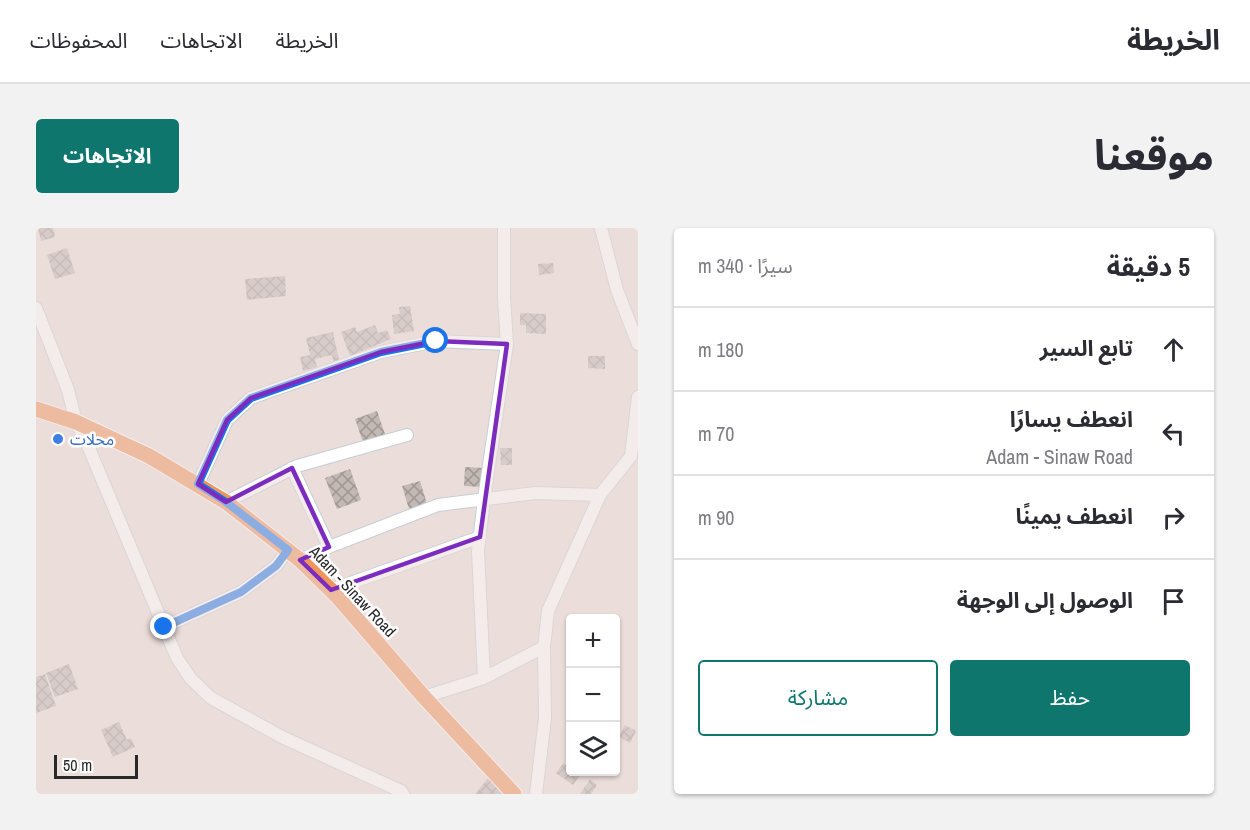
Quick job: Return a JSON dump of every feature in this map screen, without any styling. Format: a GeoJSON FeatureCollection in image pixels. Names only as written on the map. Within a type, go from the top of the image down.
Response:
{"type":"FeatureCollection","features":[{"type":"Feature","properties":{"kind":"main road","name":"Adam - Sinaw Road"},"geometry":{"type":"LineString","coordinates":[[36,408],[76,422],[149,456],[226,502],[294,555],[331,590],[424,697],[514,794]]}},
{"type":"Feature","properties":{"kind":"street"},"geometry":{"type":"LineString","coordinates":[[484,678],[478,551],[507,344],[504,228]]}},
{"type":"Feature","properties":{"kind":"street"},"geometry":{"type":"LineString","coordinates":[[601,228],[616,290],[638,344]]}},
{"type":"Feature","properties":{"kind":"street"},"geometry":{"type":"LineString","coordinates":[[36,308],[68,390],[76,422],[177,658],[191,679],[211,698],[284,738],[401,791],[403,794]]}},
{"type":"Feature","properties":{"kind":"street"},"geometry":{"type":"LineString","coordinates":[[198,484],[227,420],[251,398],[381,352],[436,341],[507,344]]}},
{"type":"Feature","properties":{"kind":"street"},"geometry":{"type":"LineString","coordinates":[[536,794],[546,717],[544,647],[548,611],[600,495],[631,456],[638,397]]}},
{"type":"Feature","properties":{"kind":"street"},"geometry":{"type":"LineString","coordinates":[[226,502],[292,468],[407,435]]}},
{"type":"Feature","properties":{"kind":"street"},"geometry":{"type":"LineString","coordinates":[[292,468],[329,547]]}},
{"type":"Feature","properties":{"kind":"street"},"geometry":{"type":"LineString","coordinates":[[164,627],[241,592],[294,555],[329,547],[438,505],[535,493],[600,495]]}},
{"type":"Feature","properties":{"kind":"street"},"geometry":{"type":"LineString","coordinates":[[331,590],[480,537]]}},
{"type":"Feature","properties":{"kind":"street"},"geometry":{"type":"LineString","coordinates":[[424,697],[484,678],[544,647]]}},
{"type":"Feature","properties":{"kind":"highlighted area"},"geometry":{"type":"Polygon","coordinates":[[[436,341],[507,344],[480,537],[331,590],[300,560],[329,547],[292,468],[226,502],[198,484],[227,420],[251,398],[381,352],[436,341]]]}},
{"type":"Feature","properties":{"kind":"building"},"geometry":{"type":"Polygon","coordinates":[[[38,228],[53,228],[55,237],[41,241],[38,228]]]}},
{"type":"Feature","properties":{"kind":"building"},"geometry":{"type":"Polygon","coordinates":[[[67,248],[75,273],[55,279],[47,255],[67,248]]]}},
{"type":"Feature","properties":{"kind":"building"},"geometry":{"type":"Polygon","coordinates":[[[553,263],[554,273],[539,275],[538,264],[553,263]]]}},
{"type":"Feature","properties":{"kind":"building"},"geometry":{"type":"Polygon","coordinates":[[[285,276],[286,296],[247,300],[245,279],[285,276]]]}},
{"type":"Feature","properties":{"kind":"building"},"geometry":{"type":"Polygon","coordinates":[[[410,306],[414,331],[394,334],[392,315],[400,314],[399,307],[410,306]]]}},
{"type":"Feature","properties":{"kind":"building"},"geometry":{"type":"Polygon","coordinates":[[[520,313],[546,314],[546,334],[526,333],[526,325],[520,325],[520,313]]]}},
{"type":"Feature","properties":{"kind":"building"},"geometry":{"type":"Polygon","coordinates":[[[375,325],[378,333],[387,330],[391,339],[350,356],[341,332],[355,327],[357,332],[375,325]]]}},
{"type":"Feature","properties":{"kind":"building"},"geometry":{"type":"Polygon","coordinates":[[[333,332],[339,360],[333,361],[332,355],[315,359],[317,367],[303,371],[300,357],[310,355],[306,338],[333,332]]]}},
{"type":"Feature","properties":{"kind":"building"},"geometry":{"type":"Polygon","coordinates":[[[588,356],[605,356],[605,369],[588,368],[588,356]]]}},
{"type":"Feature","properties":{"kind":"building"},"geometry":{"type":"Polygon","coordinates":[[[377,411],[385,434],[363,442],[355,419],[377,411]]]}},
{"type":"Feature","properties":{"kind":"building"},"geometry":{"type":"Polygon","coordinates":[[[500,448],[512,448],[512,465],[501,465],[500,448]]]}},
{"type":"Feature","properties":{"kind":"building"},"geometry":{"type":"Polygon","coordinates":[[[465,467],[483,468],[483,487],[464,486],[465,467]]]}},
{"type":"Feature","properties":{"kind":"building"},"geometry":{"type":"Polygon","coordinates":[[[350,469],[361,500],[337,509],[325,478],[350,469]]]}},
{"type":"Feature","properties":{"kind":"building"},"geometry":{"type":"Polygon","coordinates":[[[420,481],[427,504],[409,509],[402,486],[420,481]]]}},
{"type":"Feature","properties":{"kind":"building"},"geometry":{"type":"Polygon","coordinates":[[[69,664],[78,689],[55,697],[46,673],[69,664]]]}},
{"type":"Feature","properties":{"kind":"building"},"geometry":{"type":"Polygon","coordinates":[[[45,674],[56,706],[36,713],[36,677],[45,674]]]}},
{"type":"Feature","properties":{"kind":"building"},"geometry":{"type":"Polygon","coordinates":[[[119,722],[127,740],[131,738],[135,747],[113,757],[101,730],[119,722]]]}},
{"type":"Feature","properties":{"kind":"building"},"geometry":{"type":"Polygon","coordinates":[[[625,725],[636,731],[630,743],[620,738],[625,725]]]}},
{"type":"Feature","properties":{"kind":"building"},"geometry":{"type":"Polygon","coordinates":[[[563,763],[566,765],[566,776],[579,776],[573,785],[556,773],[563,763]]]}},
{"type":"Feature","properties":{"kind":"building"},"geometry":{"type":"Polygon","coordinates":[[[488,778],[507,794],[475,794],[488,778]]]}},
{"type":"Feature","properties":{"kind":"building"},"geometry":{"type":"Polygon","coordinates":[[[590,779],[597,785],[591,794],[580,794],[590,779]]]}},
{"type":"Feature","properties":{"kind":"place","name":"محلات"},"geometry":{"type":"Point","coordinates":[58,439]}},
{"type":"Feature","properties":{"kind":"route"},"geometry":{"type":"LineString","coordinates":[[164,627],[241,592],[276,566],[288,550],[226,502],[198,484],[227,420],[251,398],[381,352],[436,341]]}}]}
